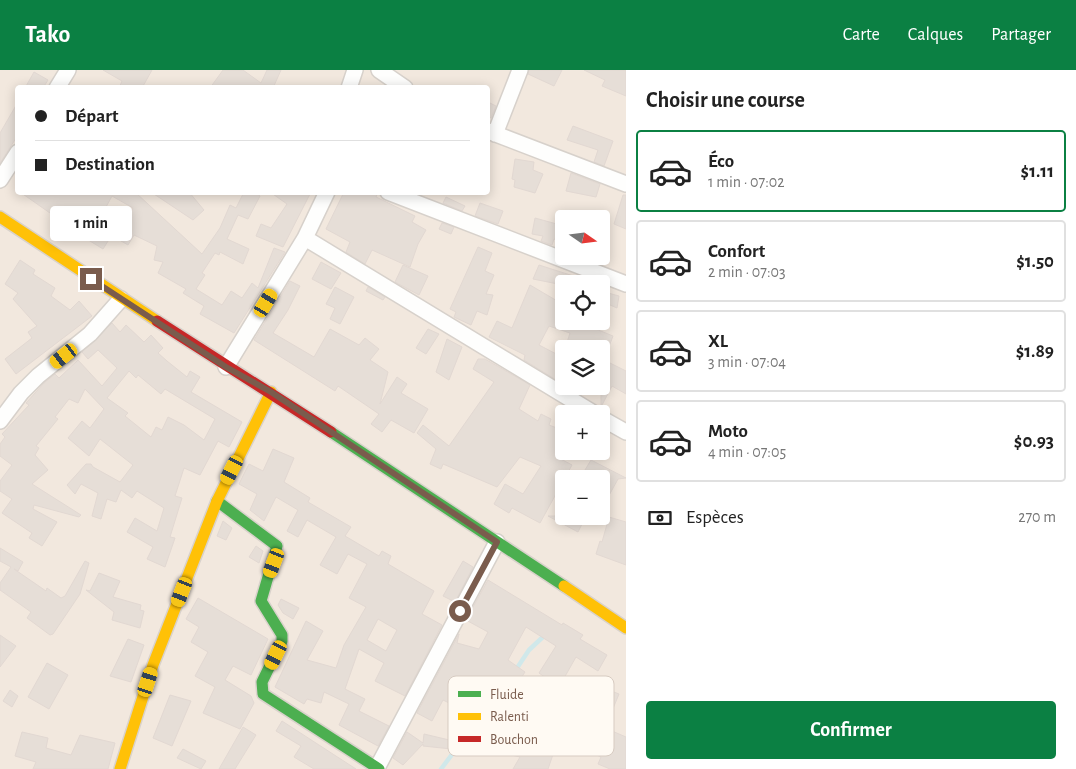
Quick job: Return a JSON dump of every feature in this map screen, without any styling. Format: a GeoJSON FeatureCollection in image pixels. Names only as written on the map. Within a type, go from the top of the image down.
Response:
{"type":"FeatureCollection","features":[{"type":"Feature","properties":{"kind":"main road"},"geometry":{"type":"LineString","coordinates":[[0,217],[226,367],[271,392],[626,628]]}},
{"type":"Feature","properties":{"kind":"main road"},"geometry":{"type":"LineString","coordinates":[[120,769],[153,665],[217,500],[271,392]]}},
{"type":"Feature","properties":{"kind":"main road"},"geometry":{"type":"LineString","coordinates":[[217,500],[277,546],[261,601],[282,635],[282,641],[262,682],[263,694],[378,768]]}},
{"type":"Feature","properties":{"kind":"street"},"geometry":{"type":"LineString","coordinates":[[59,85],[68,70]]}},
{"type":"Feature","properties":{"kind":"street"},"geometry":{"type":"LineString","coordinates":[[350,85],[356,70]]}},
{"type":"Feature","properties":{"kind":"street"},"geometry":{"type":"LineString","coordinates":[[379,70],[401,85]]}},
{"type":"Feature","properties":{"kind":"street"},"geometry":{"type":"LineString","coordinates":[[520,70],[491,133],[626,184]]}},
{"type":"Feature","properties":{"kind":"street"},"geometry":{"type":"LineString","coordinates":[[0,180],[15,157]]}},
{"type":"Feature","properties":{"kind":"street"},"geometry":{"type":"LineString","coordinates":[[226,367],[305,238],[325,195]]}},
{"type":"Feature","properties":{"kind":"street"},"geometry":{"type":"LineString","coordinates":[[396,195],[626,284]]}},
{"type":"Feature","properties":{"kind":"street"},"geometry":{"type":"LineString","coordinates":[[305,238],[580,405]]}},
{"type":"Feature","properties":{"kind":"street"},"geometry":{"type":"LineString","coordinates":[[0,421],[21,393],[38,376],[90,334],[121,299]]}},
{"type":"Feature","properties":{"kind":"street"},"geometry":{"type":"LineString","coordinates":[[610,423],[626,432]]}},
{"type":"Feature","properties":{"kind":"street"},"geometry":{"type":"LineString","coordinates":[[378,768],[497,542]]}},
{"type":"Feature","properties":{"kind":"shaded area"},"geometry":{"type":"Polygon","coordinates":[[[0,70],[626,70],[626,769],[0,769],[0,70]]]}},
{"type":"Feature","properties":{"kind":"building"},"geometry":{"type":"Polygon","coordinates":[[[103,70],[152,70],[144,85],[120,85],[122,81],[103,70]]]}},
{"type":"Feature","properties":{"kind":"building"},"geometry":{"type":"Polygon","coordinates":[[[223,70],[243,70],[261,83],[267,70],[281,70],[274,85],[212,85],[223,70]]]}},
{"type":"Feature","properties":{"kind":"building"},"geometry":{"type":"Polygon","coordinates":[[[529,70],[562,70],[554,86],[528,74],[529,70]]]}},
{"type":"Feature","properties":{"kind":"building"},"geometry":{"type":"Polygon","coordinates":[[[584,70],[626,70],[626,96],[602,86],[605,80],[584,70]]]}},
{"type":"Feature","properties":{"kind":"building"},"geometry":{"type":"Polygon","coordinates":[[[34,72],[48,80],[45,85],[27,85],[34,72]]]}},
{"type":"Feature","properties":{"kind":"building"},"geometry":{"type":"Polygon","coordinates":[[[490,103],[496,106],[490,117],[490,103]]]}},
{"type":"Feature","properties":{"kind":"building"},"geometry":{"type":"Polygon","coordinates":[[[15,107],[15,140],[0,163],[0,133],[15,107]]]}},
{"type":"Feature","properties":{"kind":"building"},"geometry":{"type":"Polygon","coordinates":[[[573,126],[613,141],[604,166],[594,162],[598,150],[567,140],[573,126]]]}},
{"type":"Feature","properties":{"kind":"building"},"geometry":{"type":"Polygon","coordinates":[[[515,159],[534,162],[533,170],[543,174],[535,193],[514,187],[515,180],[512,179],[515,159]]]}},
{"type":"Feature","properties":{"kind":"building"},"geometry":{"type":"Polygon","coordinates":[[[571,173],[600,184],[596,197],[566,191],[571,173]]]}},
{"type":"Feature","properties":{"kind":"building"},"geometry":{"type":"Polygon","coordinates":[[[24,195],[138,195],[202,254],[220,228],[230,205],[236,208],[242,195],[258,195],[260,196],[248,219],[238,215],[227,239],[249,249],[243,264],[220,252],[219,255],[215,253],[202,273],[205,275],[196,289],[222,305],[231,291],[242,298],[252,283],[258,288],[274,248],[285,252],[234,333],[200,314],[204,306],[183,293],[186,289],[158,273],[163,262],[154,260],[157,246],[134,235],[128,245],[116,238],[133,208],[112,196],[100,218],[117,227],[103,249],[59,222],[60,220],[24,195]]]}},
{"type":"Feature","properties":{"kind":"building"},"geometry":{"type":"Polygon","coordinates":[[[156,195],[192,195],[204,210],[193,220],[156,195]]]}},
{"type":"Feature","properties":{"kind":"building"},"geometry":{"type":"Polygon","coordinates":[[[274,195],[309,195],[283,247],[256,236],[261,224],[271,228],[287,204],[274,195]]]}},
{"type":"Feature","properties":{"kind":"building"},"geometry":{"type":"Polygon","coordinates":[[[343,195],[377,195],[376,197],[415,216],[412,222],[426,230],[418,244],[410,267],[372,250],[365,264],[346,252],[350,242],[326,229],[343,195]]]}},
{"type":"Feature","properties":{"kind":"building"},"geometry":{"type":"Polygon","coordinates":[[[623,195],[626,195],[626,229],[614,224],[623,195]]]}},
{"type":"Feature","properties":{"kind":"building"},"geometry":{"type":"Polygon","coordinates":[[[446,197],[465,206],[462,211],[443,203],[446,197]]]}},
{"type":"Feature","properties":{"kind":"building"},"geometry":{"type":"Polygon","coordinates":[[[480,203],[503,211],[498,224],[475,216],[480,203]]]}},
{"type":"Feature","properties":{"kind":"building"},"geometry":{"type":"Polygon","coordinates":[[[535,218],[555,224],[555,239],[552,245],[541,241],[543,236],[532,234],[535,218]]]}},
{"type":"Feature","properties":{"kind":"building"},"geometry":{"type":"Polygon","coordinates":[[[442,223],[454,227],[451,234],[439,229],[442,223]]]}},
{"type":"Feature","properties":{"kind":"building"},"geometry":{"type":"Polygon","coordinates":[[[478,247],[492,253],[485,271],[494,275],[486,294],[493,295],[487,315],[477,311],[471,325],[454,317],[456,312],[450,309],[478,247]]]}},
{"type":"Feature","properties":{"kind":"building"},"geometry":{"type":"Polygon","coordinates":[[[20,260],[35,270],[33,274],[55,288],[51,296],[70,310],[79,301],[92,316],[16,374],[5,359],[32,338],[28,332],[37,326],[13,299],[18,293],[5,284],[20,260]]]}},
{"type":"Feature","properties":{"kind":"building"},"geometry":{"type":"Polygon","coordinates":[[[321,262],[341,273],[331,289],[312,279],[321,262]]]}},
{"type":"Feature","properties":{"kind":"building"},"geometry":{"type":"Polygon","coordinates":[[[403,265],[428,276],[419,295],[395,282],[403,265]]]}},
{"type":"Feature","properties":{"kind":"building"},"geometry":{"type":"Polygon","coordinates":[[[539,265],[570,275],[555,275],[555,283],[533,279],[539,265]]]}},
{"type":"Feature","properties":{"kind":"building"},"geometry":{"type":"Polygon","coordinates":[[[290,281],[300,286],[288,310],[273,333],[314,357],[330,329],[359,345],[365,338],[379,349],[370,360],[388,372],[380,404],[397,377],[407,384],[401,393],[428,409],[414,433],[391,420],[382,432],[371,424],[379,414],[338,386],[335,391],[254,340],[290,281]]]}},
{"type":"Feature","properties":{"kind":"building"},"geometry":{"type":"Polygon","coordinates":[[[530,285],[555,300],[555,328],[549,326],[539,345],[555,353],[555,379],[524,360],[525,355],[489,337],[497,321],[512,328],[530,285]]]}},
{"type":"Feature","properties":{"kind":"building"},"geometry":{"type":"Polygon","coordinates":[[[335,287],[354,297],[340,324],[330,319],[335,308],[326,304],[335,287]]]}},
{"type":"Feature","properties":{"kind":"building"},"geometry":{"type":"Polygon","coordinates":[[[368,287],[385,297],[383,300],[366,291],[368,287]]]}},
{"type":"Feature","properties":{"kind":"building"},"geometry":{"type":"Polygon","coordinates":[[[610,294],[619,296],[617,308],[610,305],[610,294]]]}},
{"type":"Feature","properties":{"kind":"building"},"geometry":{"type":"Polygon","coordinates":[[[112,323],[120,332],[126,325],[144,342],[151,335],[163,348],[158,353],[167,361],[187,377],[190,371],[200,377],[191,392],[242,422],[229,447],[218,441],[200,475],[184,468],[175,496],[182,498],[170,537],[175,538],[165,567],[147,559],[153,547],[127,532],[135,518],[157,531],[164,508],[137,491],[132,498],[121,490],[116,502],[107,499],[101,519],[92,516],[98,493],[81,484],[75,494],[67,485],[86,464],[91,464],[120,482],[133,465],[100,439],[89,456],[68,438],[82,421],[90,428],[104,409],[85,389],[78,403],[69,399],[55,417],[58,419],[36,446],[39,448],[35,455],[48,470],[32,484],[81,515],[79,517],[34,505],[33,509],[57,522],[42,546],[29,538],[32,533],[2,513],[12,499],[0,491],[0,481],[12,465],[0,456],[0,444],[5,437],[2,434],[29,405],[26,403],[44,383],[55,374],[59,378],[78,360],[102,386],[117,368],[98,350],[88,359],[82,352],[112,323]],[[129,371],[107,398],[128,413],[125,416],[151,437],[156,427],[162,430],[168,417],[184,425],[204,440],[215,419],[165,389],[161,394],[138,375],[136,378],[129,371]]]}},
{"type":"Feature","properties":{"kind":"building"},"geometry":{"type":"Polygon","coordinates":[[[428,329],[439,334],[426,354],[416,348],[428,329]]]}},
{"type":"Feature","properties":{"kind":"building"},"geometry":{"type":"Polygon","coordinates":[[[561,330],[598,330],[613,336],[610,344],[610,340],[568,340],[570,333],[561,330]]]}},
{"type":"Feature","properties":{"kind":"building"},"geometry":{"type":"Polygon","coordinates":[[[447,339],[462,347],[449,380],[436,372],[447,339]]]}},
{"type":"Feature","properties":{"kind":"building"},"geometry":{"type":"Polygon","coordinates":[[[478,359],[485,359],[530,385],[519,409],[538,421],[541,414],[551,419],[549,425],[555,427],[555,460],[563,460],[572,465],[569,470],[555,470],[555,496],[540,523],[512,508],[509,513],[494,504],[505,484],[523,494],[541,466],[520,457],[497,487],[443,464],[441,469],[430,464],[436,449],[417,433],[423,425],[449,446],[494,382],[473,369],[478,359]]]}},
{"type":"Feature","properties":{"kind":"building"},"geometry":{"type":"Polygon","coordinates":[[[610,363],[626,371],[626,394],[612,386],[610,390],[610,363]]]}},
{"type":"Feature","properties":{"kind":"building"},"geometry":{"type":"Polygon","coordinates":[[[601,395],[607,395],[602,405],[601,395]]]}},
{"type":"Feature","properties":{"kind":"building"},"geometry":{"type":"Polygon","coordinates":[[[273,449],[294,458],[284,482],[310,498],[308,502],[351,527],[345,536],[379,556],[382,551],[391,556],[388,564],[434,591],[422,614],[442,625],[405,696],[375,681],[384,663],[359,649],[345,689],[365,699],[359,711],[389,726],[378,746],[339,725],[349,704],[324,692],[321,703],[307,699],[304,704],[275,687],[306,621],[323,631],[307,660],[336,668],[344,645],[366,607],[349,598],[367,564],[348,554],[337,574],[320,565],[336,537],[307,520],[298,537],[287,531],[298,510],[276,497],[264,521],[250,510],[257,494],[239,484],[249,464],[263,471],[273,449]],[[378,619],[367,640],[386,651],[397,630],[378,619]]]}},
{"type":"Feature","properties":{"kind":"building"},"geometry":{"type":"Polygon","coordinates":[[[591,460],[626,478],[618,479],[610,494],[610,470],[585,470],[591,460]]]}},
{"type":"Feature","properties":{"kind":"building"},"geometry":{"type":"Polygon","coordinates":[[[610,517],[626,522],[626,565],[596,554],[600,541],[602,542],[607,525],[610,525],[610,517]]]}},
{"type":"Feature","properties":{"kind":"building"},"geometry":{"type":"Polygon","coordinates":[[[223,521],[232,528],[226,540],[217,536],[223,521]]]}},
{"type":"Feature","properties":{"kind":"building"},"geometry":{"type":"Polygon","coordinates":[[[565,525],[582,525],[578,532],[565,525]]]}},
{"type":"Feature","properties":{"kind":"building"},"geometry":{"type":"Polygon","coordinates":[[[256,546],[263,551],[259,563],[249,557],[256,546]]]}},
{"type":"Feature","properties":{"kind":"building"},"geometry":{"type":"Polygon","coordinates":[[[0,548],[23,562],[18,571],[14,569],[46,591],[47,588],[61,598],[65,596],[85,561],[89,563],[80,594],[53,634],[50,635],[27,618],[31,612],[0,590],[0,583],[11,567],[0,561],[0,548]]]}},
{"type":"Feature","properties":{"kind":"building"},"geometry":{"type":"Polygon","coordinates":[[[463,561],[473,567],[455,602],[443,596],[463,561]]]}},
{"type":"Feature","properties":{"kind":"building"},"geometry":{"type":"Polygon","coordinates":[[[99,573],[120,581],[113,597],[141,605],[140,610],[144,611],[140,628],[112,620],[114,612],[86,590],[90,591],[99,573]]]}},
{"type":"Feature","properties":{"kind":"building"},"geometry":{"type":"Polygon","coordinates":[[[488,580],[562,625],[563,623],[583,635],[580,639],[607,655],[598,671],[576,657],[565,676],[543,676],[539,673],[556,646],[526,627],[508,660],[525,672],[522,676],[448,676],[448,702],[443,700],[432,721],[417,713],[459,634],[457,643],[479,649],[488,632],[466,620],[488,580]]]}},
{"type":"Feature","properties":{"kind":"building"},"geometry":{"type":"Polygon","coordinates":[[[198,598],[268,639],[251,675],[233,666],[225,680],[251,696],[254,703],[240,729],[203,713],[215,687],[195,676],[208,652],[191,642],[199,627],[186,619],[198,598]]]}},
{"type":"Feature","properties":{"kind":"building"},"geometry":{"type":"Polygon","coordinates":[[[281,599],[299,608],[293,619],[283,613],[278,605],[281,599]]]}},
{"type":"Feature","properties":{"kind":"building"},"geometry":{"type":"Polygon","coordinates":[[[0,635],[16,646],[0,667],[0,635]]]}},
{"type":"Feature","properties":{"kind":"building"},"geometry":{"type":"Polygon","coordinates":[[[128,639],[144,645],[131,682],[110,676],[128,639]]]}},
{"type":"Feature","properties":{"kind":"building"},"geometry":{"type":"Polygon","coordinates":[[[47,663],[68,675],[49,709],[28,697],[47,663]]]}},
{"type":"Feature","properties":{"kind":"building"},"geometry":{"type":"Polygon","coordinates":[[[10,690],[18,696],[12,707],[3,701],[10,690]]]}},
{"type":"Feature","properties":{"kind":"building"},"geometry":{"type":"Polygon","coordinates":[[[614,692],[619,694],[614,706],[614,692]]]}},
{"type":"Feature","properties":{"kind":"building"},"geometry":{"type":"Polygon","coordinates":[[[170,695],[191,701],[172,746],[153,738],[170,695]]]}},
{"type":"Feature","properties":{"kind":"building"},"geometry":{"type":"Polygon","coordinates":[[[282,721],[356,769],[314,769],[294,757],[301,746],[276,731],[282,721]]]}},
{"type":"Feature","properties":{"kind":"building"},"geometry":{"type":"Polygon","coordinates":[[[243,727],[256,735],[235,769],[219,769],[243,727]]]}},
{"type":"Feature","properties":{"kind":"building"},"geometry":{"type":"Polygon","coordinates":[[[22,732],[48,738],[46,748],[71,755],[80,735],[115,743],[108,769],[33,769],[36,762],[15,756],[22,732]]]}},
{"type":"Feature","properties":{"kind":"building"},"geometry":{"type":"Polygon","coordinates":[[[407,732],[423,743],[424,734],[448,740],[448,749],[423,746],[423,744],[403,765],[393,758],[407,732]]]}},
{"type":"Feature","properties":{"kind":"building"},"geometry":{"type":"Polygon","coordinates":[[[614,732],[626,737],[626,769],[610,769],[598,764],[601,757],[599,756],[614,756],[614,732]]]}},
{"type":"Feature","properties":{"kind":"building"},"geometry":{"type":"Polygon","coordinates":[[[183,749],[206,761],[201,769],[177,758],[183,749]]]}},
{"type":"Feature","properties":{"kind":"building"},"geometry":{"type":"Polygon","coordinates":[[[516,756],[552,756],[548,769],[513,769],[520,757],[516,756]]]}},
{"type":"Feature","properties":{"kind":"waterway"},"geometry":{"type":"LineString","coordinates":[[515,671],[529,650],[545,635]]}},
{"type":"Feature","properties":{"kind":"waterway"},"geometry":{"type":"LineString","coordinates":[[441,769],[451,756]]}},
{"type":"Feature","properties":{"kind":"traffic: fast"},"geometry":{"type":"LineString","coordinates":[[331,432],[564,586]]}},
{"type":"Feature","properties":{"kind":"traffic: fast"},"geometry":{"type":"LineString","coordinates":[[217,501],[277,546],[261,601],[282,635],[282,641],[262,682],[263,694],[379,769]]}},
{"type":"Feature","properties":{"kind":"traffic: slow"},"geometry":{"type":"LineString","coordinates":[[0,217],[157,321]]}},
{"type":"Feature","properties":{"kind":"traffic: slow"},"geometry":{"type":"LineString","coordinates":[[120,769],[153,665],[217,501],[271,392]]}},
{"type":"Feature","properties":{"kind":"traffic: slow"},"geometry":{"type":"LineString","coordinates":[[564,586],[626,628]]}},
{"type":"Feature","properties":{"kind":"traffic: jam"},"geometry":{"type":"LineString","coordinates":[[157,321],[331,432]]}},
{"type":"Feature","properties":{"kind":"route"},"geometry":{"type":"LineString","coordinates":[[91,279],[226,367],[271,392],[497,542],[460,611]]}}]}
